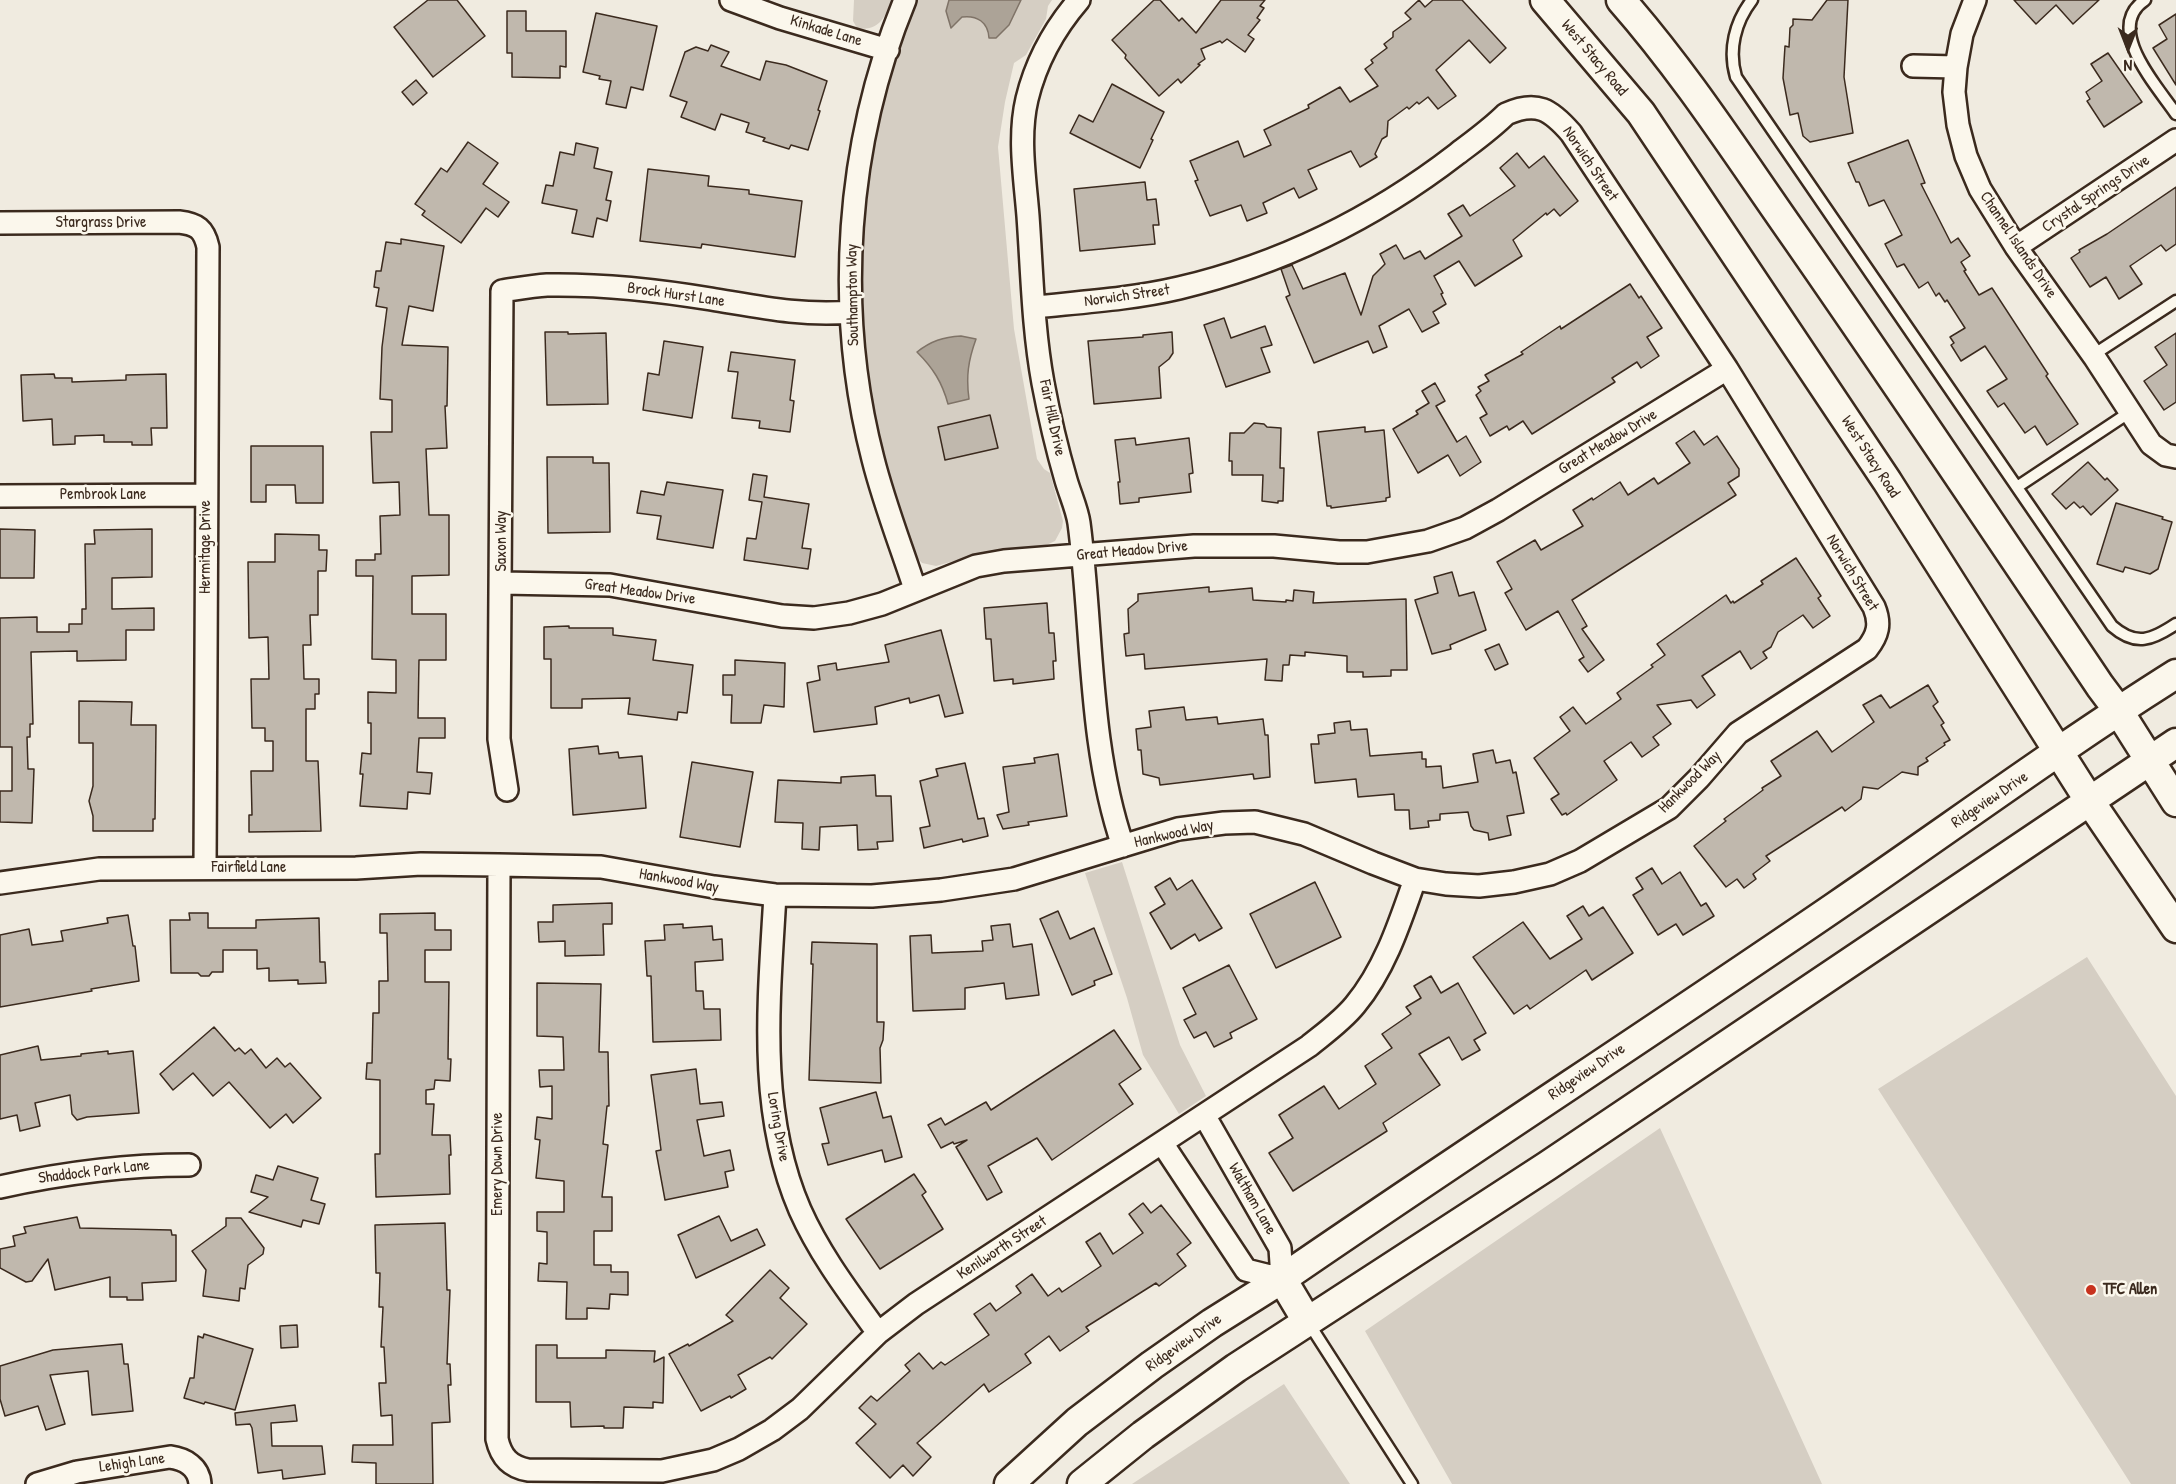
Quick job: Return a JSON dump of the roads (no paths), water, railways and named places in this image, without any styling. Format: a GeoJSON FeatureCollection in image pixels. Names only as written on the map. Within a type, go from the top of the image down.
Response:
{"type":"FeatureCollection","features":[{"type":"Feature","properties":{"kind":"main road","name":"West Stacy Road"},"geometry":{"type":"LineString","coordinates":[[1545,0],[1641,113],[1887,481],[2090,800],[2176,928]]}},
{"type":"Feature","properties":{"kind":"main road"},"geometry":{"type":"LineString","coordinates":[[1621,0],[1656,40],[1705,106],[2118,710],[2176,802]]}},
{"type":"Feature","properties":{"kind":"main road","name":"Ridgeview Drive"},"geometry":{"type":"LineString","coordinates":[[1009,1484],[1077,1422],[1212,1323],[1282,1279],[1834,908],[2118,710],[2176,674]]}},
{"type":"Feature","properties":{"kind":"main road"},"geometry":{"type":"LineString","coordinates":[[1082,1484],[1143,1434],[1307,1321],[1537,1172],[2176,743]]}},
{"type":"Feature","properties":{"kind":"main road"},"geometry":{"type":"LineString","coordinates":[[1282,1279],[1307,1321]]}},
{"type":"Feature","properties":{"kind":"street","name":"Kinkade Lane"},"geometry":{"type":"LineString","coordinates":[[731,0],[780,18],[888,50]]}},
{"type":"Feature","properties":{"kind":"street","name":"Southampton Way"},"geometry":{"type":"LineString","coordinates":[[905,0],[875,93],[858,180],[850,265],[853,351],[872,458],[915,589]]}},
{"type":"Feature","properties":{"kind":"street","name":"Fair Hill Drive"},"geometry":{"type":"LineString","coordinates":[[1079,0],[1047,45],[1035,71],[1027,100],[1022,133],[1043,382],[1065,480],[1078,519],[1101,755],[1108,796],[1123,846]]}},
{"type":"Feature","properties":{"kind":"street","name":"Channel Islands Drive"},"geometry":{"type":"LineString","coordinates":[[1975,0],[1962,34],[1954,92],[1966,156],[1980,189],[2016,247],[2093,355],[2151,444],[2158,451],[2173,457]]}},
{"type":"Feature","properties":{"kind":"street"},"geometry":{"type":"LineString","coordinates":[[1913,66],[1956,67]]}},
{"type":"Feature","properties":{"kind":"street","name":"Norwich Street"},"geometry":{"type":"LineString","coordinates":[[1035,307],[1119,298],[1179,288],[1284,256],[1368,215],[1429,176],[1506,114],[1518,108],[1532,107],[1545,110],[1557,116],[1571,133],[1727,369],[1874,607],[1878,618],[1878,629],[1874,640]]}},
{"type":"Feature","properties":{"kind":"street","name":"Crystal Springs Drive"},"geometry":{"type":"LineString","coordinates":[[2016,247],[2176,140]]}},
{"type":"Feature","properties":{"kind":"street","name":"Stargrass Drive"},"geometry":{"type":"LineString","coordinates":[[0,223],[179,222],[191,223],[200,228]]}},
{"type":"Feature","properties":{"kind":"street","name":"Hermitage Drive"},"geometry":{"type":"LineString","coordinates":[[200,228],[208,247],[206,868]]}},
{"type":"Feature","properties":{"kind":"street","name":"Brock Hurst Lane"},"geometry":{"type":"LineString","coordinates":[[502,291],[545,285],[609,286],[665,292],[787,312],[821,314],[851,312]]}},
{"type":"Feature","properties":{"kind":"street","name":"Saxon Way"},"geometry":{"type":"LineString","coordinates":[[502,291],[500,739],[507,790]]}},
{"type":"Feature","properties":{"kind":"street","name":"Great Meadow Drive"},"geometry":{"type":"LineString","coordinates":[[502,583],[610,585],[782,616],[814,618],[849,614],[882,604],[976,566],[1004,561],[1194,546],[1240,545],[1367,552],[1428,541],[1465,528],[1727,369]]}},
{"type":"Feature","properties":{"kind":"street","name":"Pembrook Lane"},"geometry":{"type":"LineString","coordinates":[[0,496],[206,495]]}},
{"type":"Feature","properties":{"kind":"street","name":"Hankwood Way"},"geometry":{"type":"LineString","coordinates":[[499,865],[601,867],[775,895],[872,896],[941,890],[1014,879],[1178,830],[1202,825],[1255,822],[1305,834],[1415,879],[1479,886],[1514,882],[1550,874],[1580,861],[1627,836],[1669,808],[1738,733],[1867,649],[1874,640]]}},
{"type":"Feature","properties":{"kind":"street","name":"Fairfield Lane"},"geometry":{"type":"LineString","coordinates":[[0,883],[99,869],[499,865]]}},
{"type":"Feature","properties":{"kind":"street","name":"Emery Down Drive"},"geometry":{"type":"LineString","coordinates":[[499,865],[497,1439],[499,1449],[507,1461]]}},
{"type":"Feature","properties":{"kind":"street","name":"Kenilworth Street"},"geometry":{"type":"LineString","coordinates":[[507,1461],[528,1470],[662,1471],[714,1460],[756,1440],[786,1420],[878,1333],[916,1304],[1309,1046],[1332,1028],[1355,1005],[1388,952],[1415,879]]}},
{"type":"Feature","properties":{"kind":"street","name":"Loring Drive"},"geometry":{"type":"LineString","coordinates":[[775,895],[769,1003],[772,1101],[777,1136],[792,1189],[814,1239],[878,1333]]}},
{"type":"Feature","properties":{"kind":"street","name":"Waltham Lane"},"geometry":{"type":"LineString","coordinates":[[1204,1115],[1281,1248],[1282,1279]]}},
{"type":"Feature","properties":{"kind":"street"},"geometry":{"type":"LineString","coordinates":[[1162,1143],[1246,1270],[1282,1279]]}},
{"type":"Feature","properties":{"kind":"street","name":"Shaddock Park Lane"},"geometry":{"type":"LineString","coordinates":[[0,1187],[54,1175],[109,1168],[189,1165]]}},
{"type":"Feature","properties":{"kind":"street","name":"Lehigh Lane"},"geometry":{"type":"LineString","coordinates":[[37,1484],[77,1472],[170,1457],[180,1458],[196,1475]]}},
{"type":"Feature","properties":{"kind":"lane"},"geometry":{"type":"LineString","coordinates":[[1752,0],[1733,37],[1732,64],[1736,77],[2112,626],[2121,634],[2132,639],[2144,639],[2155,637],[2176,624]]}},
{"type":"Feature","properties":{"kind":"lane"},"geometry":{"type":"LineString","coordinates":[[2145,0],[2140,3],[2132,15],[2129,29],[2130,43],[2176,114]]}},
{"type":"Feature","properties":{"kind":"lane"},"geometry":{"type":"LineString","coordinates":[[2093,355],[2176,301]]}},
{"type":"Feature","properties":{"kind":"lane"},"geometry":{"type":"LineString","coordinates":[[2017,487],[2130,412]]}},
{"type":"Feature","properties":{"kind":"lane"},"geometry":{"type":"LineString","coordinates":[[1307,1321],[1412,1484]]}},
{"type":"Feature","properties":{"kind":"place","name":"TFC Allen"},"geometry":{"type":"Point","coordinates":[2091,1290]}}]}
